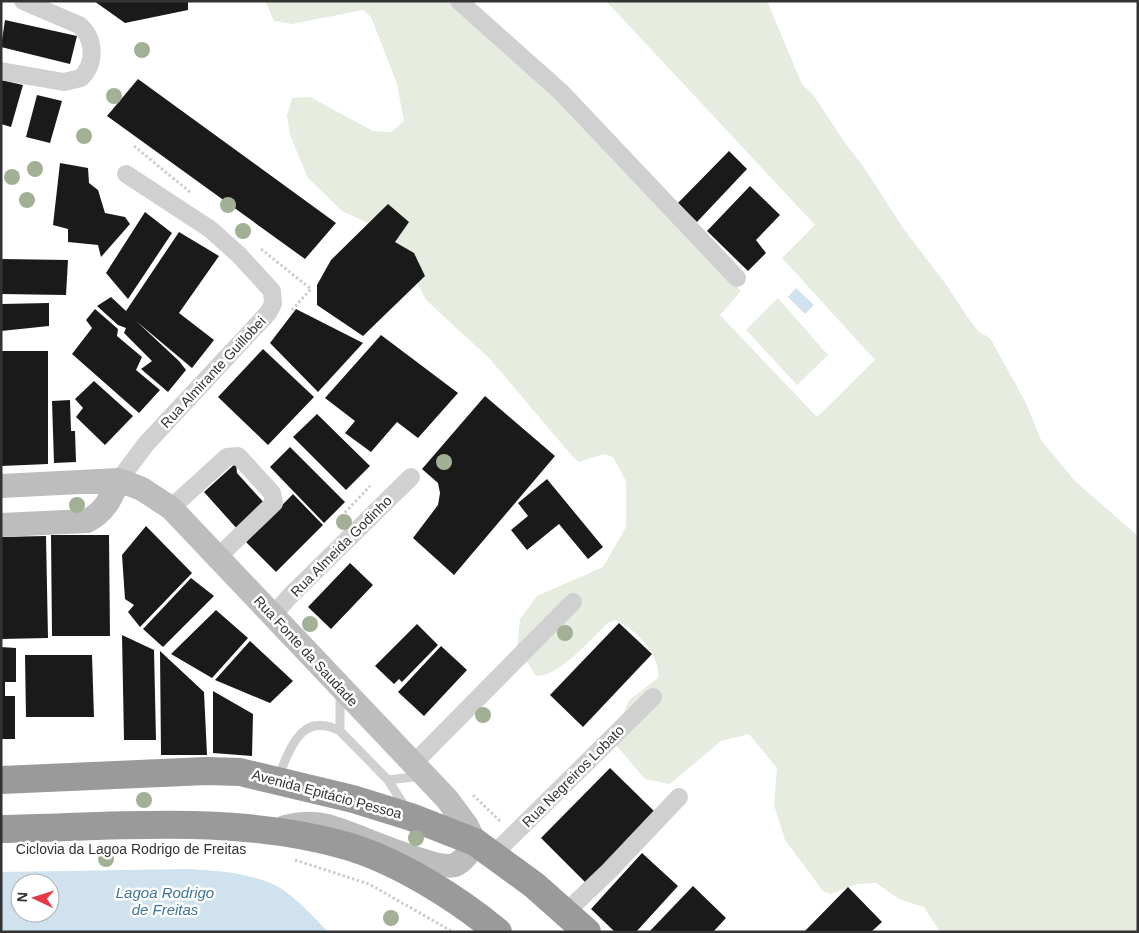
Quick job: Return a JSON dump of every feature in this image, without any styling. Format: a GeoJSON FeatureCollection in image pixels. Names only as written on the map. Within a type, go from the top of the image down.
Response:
{"type":"FeatureCollection","features":[{"type":"Feature","properties":{"kind":"highway","name":"Avenida Epitácio Pessoa"},"geometry":{"type":"LineString","coordinates":[[1,780],[207,770],[240,772],[277,780],[411,817],[484,848],[534,885],[587,932]]}},
{"type":"Feature","properties":{"kind":"highway"},"geometry":{"type":"LineString","coordinates":[[1,829],[189,825],[267,830],[349,847],[396,866],[460,904],[498,932]]}},
{"type":"Feature","properties":{"kind":"street"},"geometry":{"type":"LineString","coordinates":[[1,71],[64,82],[81,78],[90,66],[91,46],[85,30],[79,25],[22,1]]}},
{"type":"Feature","properties":{"kind":"street"},"geometry":{"type":"LineString","coordinates":[[459,1],[561,92],[737,278]]}},
{"type":"Feature","properties":{"kind":"street","name":"Rua Almirante Guillobei"},"geometry":{"type":"LineString","coordinates":[[119,480],[146,444],[268,313],[274,300],[272,291],[262,278],[210,229],[126,174]]}},
{"type":"Feature","properties":{"kind":"street"},"geometry":{"type":"LineString","coordinates":[[171,508],[227,457],[238,456],[242,458],[272,493],[274,502],[218,557]]}},
{"type":"Feature","properties":{"kind":"street","name":"Rua Almeida Godinho"},"geometry":{"type":"LineString","coordinates":[[272,616],[411,477]]}},
{"type":"Feature","properties":{"kind":"street"},"geometry":{"type":"LineString","coordinates":[[1,525],[87,521],[99,515],[105,508],[119,480]]}},
{"type":"Feature","properties":{"kind":"street","name":"Rua Fonte da Saudade"},"geometry":{"type":"LineString","coordinates":[[1,486],[119,480],[148,492],[171,508],[455,808],[484,848]]}},
{"type":"Feature","properties":{"kind":"street"},"geometry":{"type":"LineString","coordinates":[[418,770],[573,602]]}},
{"type":"Feature","properties":{"kind":"street","name":"Rua Negreiros Lobato"},"geometry":{"type":"LineString","coordinates":[[484,848],[654,697]]}},
{"type":"Feature","properties":{"kind":"street"},"geometry":{"type":"LineString","coordinates":[[565,913],[609,871],[679,797]]}},
{"type":"Feature","properties":{"kind":"street"},"geometry":{"type":"LineString","coordinates":[[267,830],[296,825],[326,826],[423,860],[448,866],[484,848]]}},
{"type":"Feature","properties":{"kind":"lane"},"geometry":{"type":"LineString","coordinates":[[340,688],[340,731]]}},
{"type":"Feature","properties":{"kind":"lane"},"geometry":{"type":"LineString","coordinates":[[277,780],[301,732],[308,727],[331,727],[340,731],[388,780],[411,817]]}},
{"type":"Feature","properties":{"kind":"lane"},"geometry":{"type":"LineString","coordinates":[[388,780],[418,770]]}},
{"type":"Feature","properties":{"kind":"path"},"geometry":{"type":"LineString","coordinates":[[134,146],[196,196]]}},
{"type":"Feature","properties":{"kind":"path"},"geometry":{"type":"LineString","coordinates":[[257,246],[311,290],[284,317]]}},
{"type":"Feature","properties":{"kind":"path"},"geometry":{"type":"LineString","coordinates":[[467,789],[508,828]]}},
{"type":"Feature","properties":{"kind":"path"},"geometry":{"type":"LineString","coordinates":[[289,858],[369,884],[453,932]]}},
{"type":"Feature","properties":{"kind":"shaded area"},"geometry":{"type":"Polygon","coordinates":[[[265,1],[452,1],[555,92],[741,291],[720,315],[817,417],[875,360],[782,258],[815,225],[606,1],[767,1],[802,84],[814,96],[903,228],[948,287],[968,318],[979,332],[990,338],[1026,403],[1041,440],[1075,481],[1138,536],[1138,932],[940,932],[924,907],[899,899],[876,883],[857,884],[831,894],[823,891],[785,840],[774,805],[777,768],[749,734],[721,741],[670,784],[645,779],[615,744],[615,735],[629,700],[658,678],[656,661],[646,644],[624,624],[616,620],[608,623],[564,664],[545,675],[536,676],[517,646],[520,619],[537,596],[603,567],[626,527],[626,481],[613,457],[604,454],[579,462],[573,457],[489,358],[426,300],[408,265],[368,223],[342,211],[308,178],[290,135],[287,116],[292,98],[310,97],[373,131],[391,132],[404,121],[397,84],[371,17],[363,10],[292,24],[274,21],[265,1]]]}},
{"type":"Feature","properties":{"kind":"shaded area"},"geometry":{"type":"Polygon","coordinates":[[[778,298],[828,355],[797,385],[746,330],[778,298]]]}},
{"type":"Feature","properties":{"kind":"water"},"geometry":{"type":"Polygon","coordinates":[[[796,288],[814,305],[805,314],[788,297],[796,288]]]}},
{"type":"Feature","properties":{"kind":"water","name":"Lagoa Rodrigo de Freitas"},"geometry":{"type":"Polygon","coordinates":[[[189,869],[237,874],[256,878],[274,885],[291,896],[328,932],[1,932],[1,872],[189,869]]]}},
{"type":"Feature","properties":{"kind":"building"},"geometry":{"type":"Polygon","coordinates":[[[94,1],[188,1],[188,10],[125,23],[94,1]]]}},
{"type":"Feature","properties":{"kind":"building"},"geometry":{"type":"Polygon","coordinates":[[[5,20],[77,36],[70,64],[1,47],[5,20]]]}},
{"type":"Feature","properties":{"kind":"building"},"geometry":{"type":"Polygon","coordinates":[[[138,79],[336,223],[305,259],[107,116],[138,79]]]}},
{"type":"Feature","properties":{"kind":"building"},"geometry":{"type":"Polygon","coordinates":[[[1,80],[23,85],[11,127],[1,124],[1,80]]]}},
{"type":"Feature","properties":{"kind":"building"},"geometry":{"type":"Polygon","coordinates":[[[37,95],[62,101],[50,143],[26,137],[37,95]]]}},
{"type":"Feature","properties":{"kind":"building"},"geometry":{"type":"Polygon","coordinates":[[[729,151],[747,169],[697,222],[678,203],[729,151]]]}},
{"type":"Feature","properties":{"kind":"building"},"geometry":{"type":"Polygon","coordinates":[[[60,163],[88,168],[89,183],[98,190],[105,213],[125,217],[130,224],[101,257],[98,245],[68,242],[68,229],[53,225],[60,163]]]}},
{"type":"Feature","properties":{"kind":"building"},"geometry":{"type":"Polygon","coordinates":[[[750,186],[780,215],[756,240],[766,253],[748,271],[707,231],[750,186]]]}},
{"type":"Feature","properties":{"kind":"building"},"geometry":{"type":"Polygon","coordinates":[[[388,204],[409,222],[395,242],[414,253],[425,276],[363,336],[317,305],[317,285],[331,260],[388,204]]]}},
{"type":"Feature","properties":{"kind":"building"},"geometry":{"type":"Polygon","coordinates":[[[145,212],[172,233],[128,299],[106,273],[145,212]]]}},
{"type":"Feature","properties":{"kind":"building"},"geometry":{"type":"Polygon","coordinates":[[[179,232],[219,256],[179,313],[214,340],[192,368],[136,321],[179,361],[186,370],[168,392],[141,369],[152,361],[124,333],[126,328],[118,325],[97,306],[111,297],[126,311],[179,232]]]}},
{"type":"Feature","properties":{"kind":"building"},"geometry":{"type":"Polygon","coordinates":[[[1,259],[68,260],[66,295],[1,294],[1,259]]]}},
{"type":"Feature","properties":{"kind":"building"},"geometry":{"type":"Polygon","coordinates":[[[49,303],[49,326],[1,331],[1,304],[49,303]]]}},
{"type":"Feature","properties":{"kind":"building"},"geometry":{"type":"Polygon","coordinates":[[[95,309],[118,329],[117,336],[142,357],[136,370],[160,390],[139,413],[72,354],[92,328],[86,320],[95,309]]]}},
{"type":"Feature","properties":{"kind":"building"},"geometry":{"type":"Polygon","coordinates":[[[296,309],[363,343],[318,392],[270,343],[296,309]]]}},
{"type":"Feature","properties":{"kind":"building"},"geometry":{"type":"Polygon","coordinates":[[[381,335],[458,393],[418,438],[397,422],[371,452],[345,433],[355,421],[325,398],[381,335]]]}},
{"type":"Feature","properties":{"kind":"building"},"geometry":{"type":"Polygon","coordinates":[[[263,349],[314,397],[268,445],[218,397],[263,349]]]}},
{"type":"Feature","properties":{"kind":"building"},"geometry":{"type":"Polygon","coordinates":[[[1,351],[48,351],[48,464],[1,466],[1,351]]]}},
{"type":"Feature","properties":{"kind":"building"},"geometry":{"type":"Polygon","coordinates":[[[94,381],[133,416],[105,445],[76,417],[83,408],[75,399],[94,381]]]}},
{"type":"Feature","properties":{"kind":"building"},"geometry":{"type":"Polygon","coordinates":[[[485,396],[555,456],[454,575],[413,538],[438,505],[440,493],[438,483],[422,469],[485,396]]]}},
{"type":"Feature","properties":{"kind":"building"},"geometry":{"type":"Polygon","coordinates":[[[70,400],[71,431],[75,431],[76,462],[54,463],[52,401],[70,400]]]}},
{"type":"Feature","properties":{"kind":"building"},"geometry":{"type":"Polygon","coordinates":[[[317,414],[370,466],[346,490],[293,437],[317,414]]]}},
{"type":"Feature","properties":{"kind":"building"},"geometry":{"type":"Polygon","coordinates":[[[290,447],[345,502],[324,523],[270,467],[290,447]]]}},
{"type":"Feature","properties":{"kind":"building"},"geometry":{"type":"Polygon","coordinates":[[[236,463],[237,473],[267,506],[239,531],[204,492],[236,463]]]}},
{"type":"Feature","properties":{"kind":"building"},"geometry":{"type":"Polygon","coordinates":[[[547,479],[603,547],[588,559],[559,524],[527,550],[511,530],[528,516],[518,503],[547,479]]]}},
{"type":"Feature","properties":{"kind":"building"},"geometry":{"type":"Polygon","coordinates":[[[293,494],[323,525],[276,572],[246,542],[293,494]]]}},
{"type":"Feature","properties":{"kind":"building"},"geometry":{"type":"Polygon","coordinates":[[[146,526],[192,573],[140,627],[128,612],[134,605],[125,599],[122,555],[146,526]]]}},
{"type":"Feature","properties":{"kind":"building"},"geometry":{"type":"Polygon","coordinates":[[[51,535],[109,535],[110,636],[52,636],[51,535]]]}},
{"type":"Feature","properties":{"kind":"building"},"geometry":{"type":"Polygon","coordinates":[[[46,536],[48,638],[1,639],[1,537],[46,536]]]}},
{"type":"Feature","properties":{"kind":"building"},"geometry":{"type":"Polygon","coordinates":[[[350,563],[373,585],[331,629],[308,607],[350,563]]]}},
{"type":"Feature","properties":{"kind":"building"},"geometry":{"type":"Polygon","coordinates":[[[191,578],[214,596],[163,647],[143,629],[191,578]]]}},
{"type":"Feature","properties":{"kind":"building"},"geometry":{"type":"Polygon","coordinates":[[[216,610],[248,638],[212,678],[171,654],[216,610]]]}},
{"type":"Feature","properties":{"kind":"building"},"geometry":{"type":"Polygon","coordinates":[[[619,623],[652,654],[583,727],[550,695],[619,623]]]}},
{"type":"Feature","properties":{"kind":"building"},"geometry":{"type":"Polygon","coordinates":[[[417,624],[438,645],[402,682],[399,679],[394,684],[375,666],[417,624]]]}},
{"type":"Feature","properties":{"kind":"building"},"geometry":{"type":"Polygon","coordinates":[[[122,635],[154,650],[156,740],[124,740],[122,635]]]}},
{"type":"Feature","properties":{"kind":"building"},"geometry":{"type":"Polygon","coordinates":[[[250,641],[293,681],[270,703],[215,680],[250,641]]]}},
{"type":"Feature","properties":{"kind":"building"},"geometry":{"type":"Polygon","coordinates":[[[441,646],[467,670],[424,716],[398,692],[441,646]]]}},
{"type":"Feature","properties":{"kind":"building"},"geometry":{"type":"Polygon","coordinates":[[[1,647],[16,648],[16,682],[5,682],[5,696],[15,696],[15,739],[1,739],[1,647]]]}},
{"type":"Feature","properties":{"kind":"building"},"geometry":{"type":"Polygon","coordinates":[[[160,651],[204,692],[207,755],[161,755],[160,651]]]}},
{"type":"Feature","properties":{"kind":"building"},"geometry":{"type":"Polygon","coordinates":[[[25,655],[92,655],[94,717],[26,717],[25,655]]]}},
{"type":"Feature","properties":{"kind":"building"},"geometry":{"type":"Polygon","coordinates":[[[213,691],[253,714],[252,756],[213,753],[213,691]]]}},
{"type":"Feature","properties":{"kind":"building"},"geometry":{"type":"Polygon","coordinates":[[[610,768],[655,812],[586,883],[541,838],[610,768]]]}},
{"type":"Feature","properties":{"kind":"building"},"geometry":{"type":"Polygon","coordinates":[[[642,853],[678,886],[636,932],[615,932],[591,909],[642,853]]]}},
{"type":"Feature","properties":{"kind":"building"},"geometry":{"type":"Polygon","coordinates":[[[693,886],[726,918],[713,932],[649,932],[693,886]]]}},
{"type":"Feature","properties":{"kind":"building"},"geometry":{"type":"Polygon","coordinates":[[[848,887],[882,922],[871,932],[804,932],[848,887]]]}}]}
